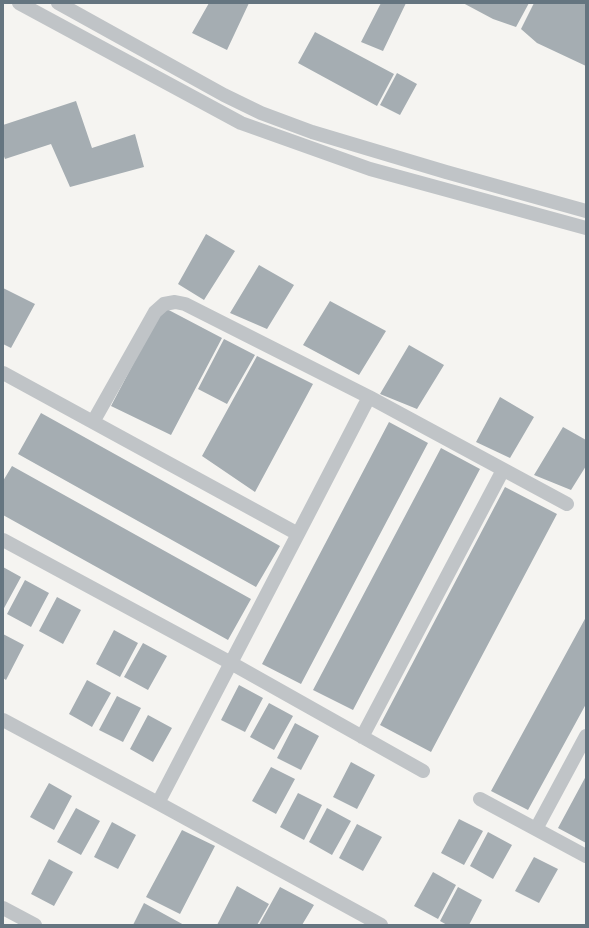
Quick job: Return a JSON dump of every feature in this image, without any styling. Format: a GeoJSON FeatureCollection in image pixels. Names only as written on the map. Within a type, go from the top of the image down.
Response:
{"type":"FeatureCollection","features":[{"type":"Feature","properties":{"kind":"street"},"geometry":{"type":"LineString","coordinates":[[19,3],[241,123],[370,169],[586,228]]}},
{"type":"Feature","properties":{"kind":"street"},"geometry":{"type":"LineString","coordinates":[[58,3],[261,113],[312,132],[446,172],[586,211]]}},
{"type":"Feature","properties":{"kind":"street"},"geometry":{"type":"LineString","coordinates":[[93,422],[155,312],[164,304],[176,302],[185,304],[369,398],[567,504]]}},
{"type":"Feature","properties":{"kind":"street"},"geometry":{"type":"LineString","coordinates":[[4,377],[93,422],[298,534]]}},
{"type":"Feature","properties":{"kind":"street"},"geometry":{"type":"LineString","coordinates":[[158,803],[369,398]]}},
{"type":"Feature","properties":{"kind":"street"},"geometry":{"type":"LineString","coordinates":[[362,737],[503,470]]}},
{"type":"Feature","properties":{"kind":"street"},"geometry":{"type":"LineString","coordinates":[[3,540],[231,663],[423,771]]}},
{"type":"Feature","properties":{"kind":"street"},"geometry":{"type":"LineString","coordinates":[[3,720],[381,925]]}},
{"type":"Feature","properties":{"kind":"street"},"geometry":{"type":"LineString","coordinates":[[536,829],[586,736]]}},
{"type":"Feature","properties":{"kind":"street"},"geometry":{"type":"LineString","coordinates":[[480,799],[586,856]]}},
{"type":"Feature","properties":{"kind":"street"},"geometry":{"type":"LineString","coordinates":[[3,908],[35,925]]}},
{"type":"Feature","properties":{"kind":"building"},"geometry":{"type":"Polygon","coordinates":[[[209,3],[249,3],[227,50],[192,33],[209,3]]]}},
{"type":"Feature","properties":{"kind":"building"},"geometry":{"type":"Polygon","coordinates":[[[381,3],[406,3],[383,51],[361,42],[381,3]]]}},
{"type":"Feature","properties":{"kind":"building"},"geometry":{"type":"Polygon","coordinates":[[[463,3],[529,3],[516,27],[493,19],[463,3]]]}},
{"type":"Feature","properties":{"kind":"building"},"geometry":{"type":"Polygon","coordinates":[[[534,3],[586,3],[586,66],[537,43],[521,29],[534,3]]]}},
{"type":"Feature","properties":{"kind":"building"},"geometry":{"type":"Polygon","coordinates":[[[315,32],[394,74],[377,106],[298,63],[315,32]]]}},
{"type":"Feature","properties":{"kind":"building"},"geometry":{"type":"Polygon","coordinates":[[[397,73],[417,84],[400,115],[380,105],[397,73]]]}},
{"type":"Feature","properties":{"kind":"building"},"geometry":{"type":"Polygon","coordinates":[[[76,101],[92,148],[135,134],[144,167],[70,187],[51,144],[5,159],[3,154],[3,125],[76,101]]]}},
{"type":"Feature","properties":{"kind":"building"},"geometry":{"type":"Polygon","coordinates":[[[206,234],[235,251],[204,300],[178,284],[206,234]]]}},
{"type":"Feature","properties":{"kind":"building"},"geometry":{"type":"Polygon","coordinates":[[[259,265],[294,285],[267,329],[230,313],[259,265]]]}},
{"type":"Feature","properties":{"kind":"building"},"geometry":{"type":"Polygon","coordinates":[[[3,288],[35,304],[11,348],[3,344],[3,288]]]}},
{"type":"Feature","properties":{"kind":"building"},"geometry":{"type":"Polygon","coordinates":[[[330,301],[386,331],[359,375],[303,345],[330,301]]]}},
{"type":"Feature","properties":{"kind":"building"},"geometry":{"type":"Polygon","coordinates":[[[163,307],[222,338],[171,435],[111,406],[163,307]]]}},
{"type":"Feature","properties":{"kind":"building"},"geometry":{"type":"Polygon","coordinates":[[[224,339],[255,355],[227,404],[198,389],[224,339]]]}},
{"type":"Feature","properties":{"kind":"building"},"geometry":{"type":"Polygon","coordinates":[[[409,345],[444,365],[417,409],[380,394],[409,345]]]}},
{"type":"Feature","properties":{"kind":"building"},"geometry":{"type":"Polygon","coordinates":[[[257,356],[313,384],[255,492],[202,456],[257,356]]]}},
{"type":"Feature","properties":{"kind":"building"},"geometry":{"type":"Polygon","coordinates":[[[500,397],[534,417],[510,458],[476,442],[500,397]]]}},
{"type":"Feature","properties":{"kind":"building"},"geometry":{"type":"Polygon","coordinates":[[[41,413],[280,546],[256,587],[18,454],[41,413]]]}},
{"type":"Feature","properties":{"kind":"building"},"geometry":{"type":"Polygon","coordinates":[[[389,422],[428,443],[301,684],[262,664],[389,422]]]}},
{"type":"Feature","properties":{"kind":"building"},"geometry":{"type":"Polygon","coordinates":[[[563,427],[586,440],[586,466],[571,490],[534,475],[563,427]]]}},
{"type":"Feature","properties":{"kind":"building"},"geometry":{"type":"Polygon","coordinates":[[[441,448],[480,469],[353,710],[313,690],[441,448]]]}},
{"type":"Feature","properties":{"kind":"building"},"geometry":{"type":"Polygon","coordinates":[[[12,466],[251,599],[228,640],[3,515],[3,481],[12,466]]]}},
{"type":"Feature","properties":{"kind":"building"},"geometry":{"type":"Polygon","coordinates":[[[505,487],[557,514],[431,752],[380,725],[505,487]]]}},
{"type":"Feature","properties":{"kind":"building"},"geometry":{"type":"Polygon","coordinates":[[[3,567],[21,577],[3,610],[3,567]]]}},
{"type":"Feature","properties":{"kind":"building"},"geometry":{"type":"Polygon","coordinates":[[[25,580],[49,593],[31,627],[7,614],[25,580]]]}},
{"type":"Feature","properties":{"kind":"building"},"geometry":{"type":"Polygon","coordinates":[[[57,597],[81,610],[63,644],[39,631],[57,597]]]}},
{"type":"Feature","properties":{"kind":"building"},"geometry":{"type":"Polygon","coordinates":[[[586,617],[586,704],[528,810],[491,791],[586,617]]]}},
{"type":"Feature","properties":{"kind":"building"},"geometry":{"type":"Polygon","coordinates":[[[114,630],[138,643],[120,677],[96,664],[114,630]]]}},
{"type":"Feature","properties":{"kind":"building"},"geometry":{"type":"Polygon","coordinates":[[[3,634],[24,645],[6,680],[3,678],[3,634]]]}},
{"type":"Feature","properties":{"kind":"building"},"geometry":{"type":"Polygon","coordinates":[[[143,643],[167,656],[148,690],[124,677],[143,643]]]}},
{"type":"Feature","properties":{"kind":"building"},"geometry":{"type":"Polygon","coordinates":[[[87,680],[111,693],[92,727],[69,714],[87,680]]]}},
{"type":"Feature","properties":{"kind":"building"},"geometry":{"type":"Polygon","coordinates":[[[239,685],[263,698],[245,732],[221,720],[239,685]]]}},
{"type":"Feature","properties":{"kind":"building"},"geometry":{"type":"Polygon","coordinates":[[[117,696],[141,708],[123,742],[99,730],[117,696]]]}},
{"type":"Feature","properties":{"kind":"building"},"geometry":{"type":"Polygon","coordinates":[[[269,703],[293,716],[274,750],[250,737],[269,703]]]}},
{"type":"Feature","properties":{"kind":"building"},"geometry":{"type":"Polygon","coordinates":[[[148,715],[172,728],[153,762],[130,749],[148,715]]]}},
{"type":"Feature","properties":{"kind":"building"},"geometry":{"type":"Polygon","coordinates":[[[295,723],[319,736],[301,770],[277,758],[295,723]]]}},
{"type":"Feature","properties":{"kind":"building"},"geometry":{"type":"Polygon","coordinates":[[[351,762],[375,775],[357,809],[333,797],[351,762]]]}},
{"type":"Feature","properties":{"kind":"building"},"geometry":{"type":"Polygon","coordinates":[[[271,767],[295,779],[276,814],[252,801],[271,767]]]}},
{"type":"Feature","properties":{"kind":"building"},"geometry":{"type":"Polygon","coordinates":[[[586,776],[586,843],[558,828],[586,776]]]}},
{"type":"Feature","properties":{"kind":"building"},"geometry":{"type":"Polygon","coordinates":[[[49,783],[72,796],[54,830],[30,817],[49,783]]]}},
{"type":"Feature","properties":{"kind":"building"},"geometry":{"type":"Polygon","coordinates":[[[298,793],[322,805],[304,840],[280,827],[298,793]]]}},
{"type":"Feature","properties":{"kind":"building"},"geometry":{"type":"Polygon","coordinates":[[[76,808],[100,821],[81,855],[57,842],[76,808]]]}},
{"type":"Feature","properties":{"kind":"building"},"geometry":{"type":"Polygon","coordinates":[[[327,808],[351,821],[332,855],[309,842],[327,808]]]}},
{"type":"Feature","properties":{"kind":"building"},"geometry":{"type":"Polygon","coordinates":[[[459,819],[483,831],[464,865],[441,853],[459,819]]]}},
{"type":"Feature","properties":{"kind":"building"},"geometry":{"type":"Polygon","coordinates":[[[112,822],[136,835],[118,869],[94,857],[112,822]]]}},
{"type":"Feature","properties":{"kind":"building"},"geometry":{"type":"Polygon","coordinates":[[[357,824],[382,837],[363,871],[339,858],[357,824]]]}},
{"type":"Feature","properties":{"kind":"building"},"geometry":{"type":"Polygon","coordinates":[[[182,830],[215,846],[180,914],[146,897],[182,830]]]}},
{"type":"Feature","properties":{"kind":"building"},"geometry":{"type":"Polygon","coordinates":[[[488,832],[512,845],[493,879],[470,866],[488,832]]]}},
{"type":"Feature","properties":{"kind":"building"},"geometry":{"type":"Polygon","coordinates":[[[534,857],[558,869],[539,903],[515,891],[534,857]]]}},
{"type":"Feature","properties":{"kind":"building"},"geometry":{"type":"Polygon","coordinates":[[[49,859],[73,872],[54,906],[31,894],[49,859]]]}},
{"type":"Feature","properties":{"kind":"building"},"geometry":{"type":"Polygon","coordinates":[[[433,872],[456,885],[438,919],[414,906],[433,872]]]}},
{"type":"Feature","properties":{"kind":"building"},"geometry":{"type":"Polygon","coordinates":[[[237,886],[269,904],[257,925],[217,925],[237,886]]]}},
{"type":"Feature","properties":{"kind":"building"},"geometry":{"type":"Polygon","coordinates":[[[280,887],[314,905],[302,925],[259,925],[280,887]]]}},
{"type":"Feature","properties":{"kind":"building"},"geometry":{"type":"Polygon","coordinates":[[[458,887],[482,900],[469,925],[447,925],[440,921],[458,887]]]}},
{"type":"Feature","properties":{"kind":"building"},"geometry":{"type":"Polygon","coordinates":[[[144,903],[184,925],[133,925],[144,903]]]}}]}
